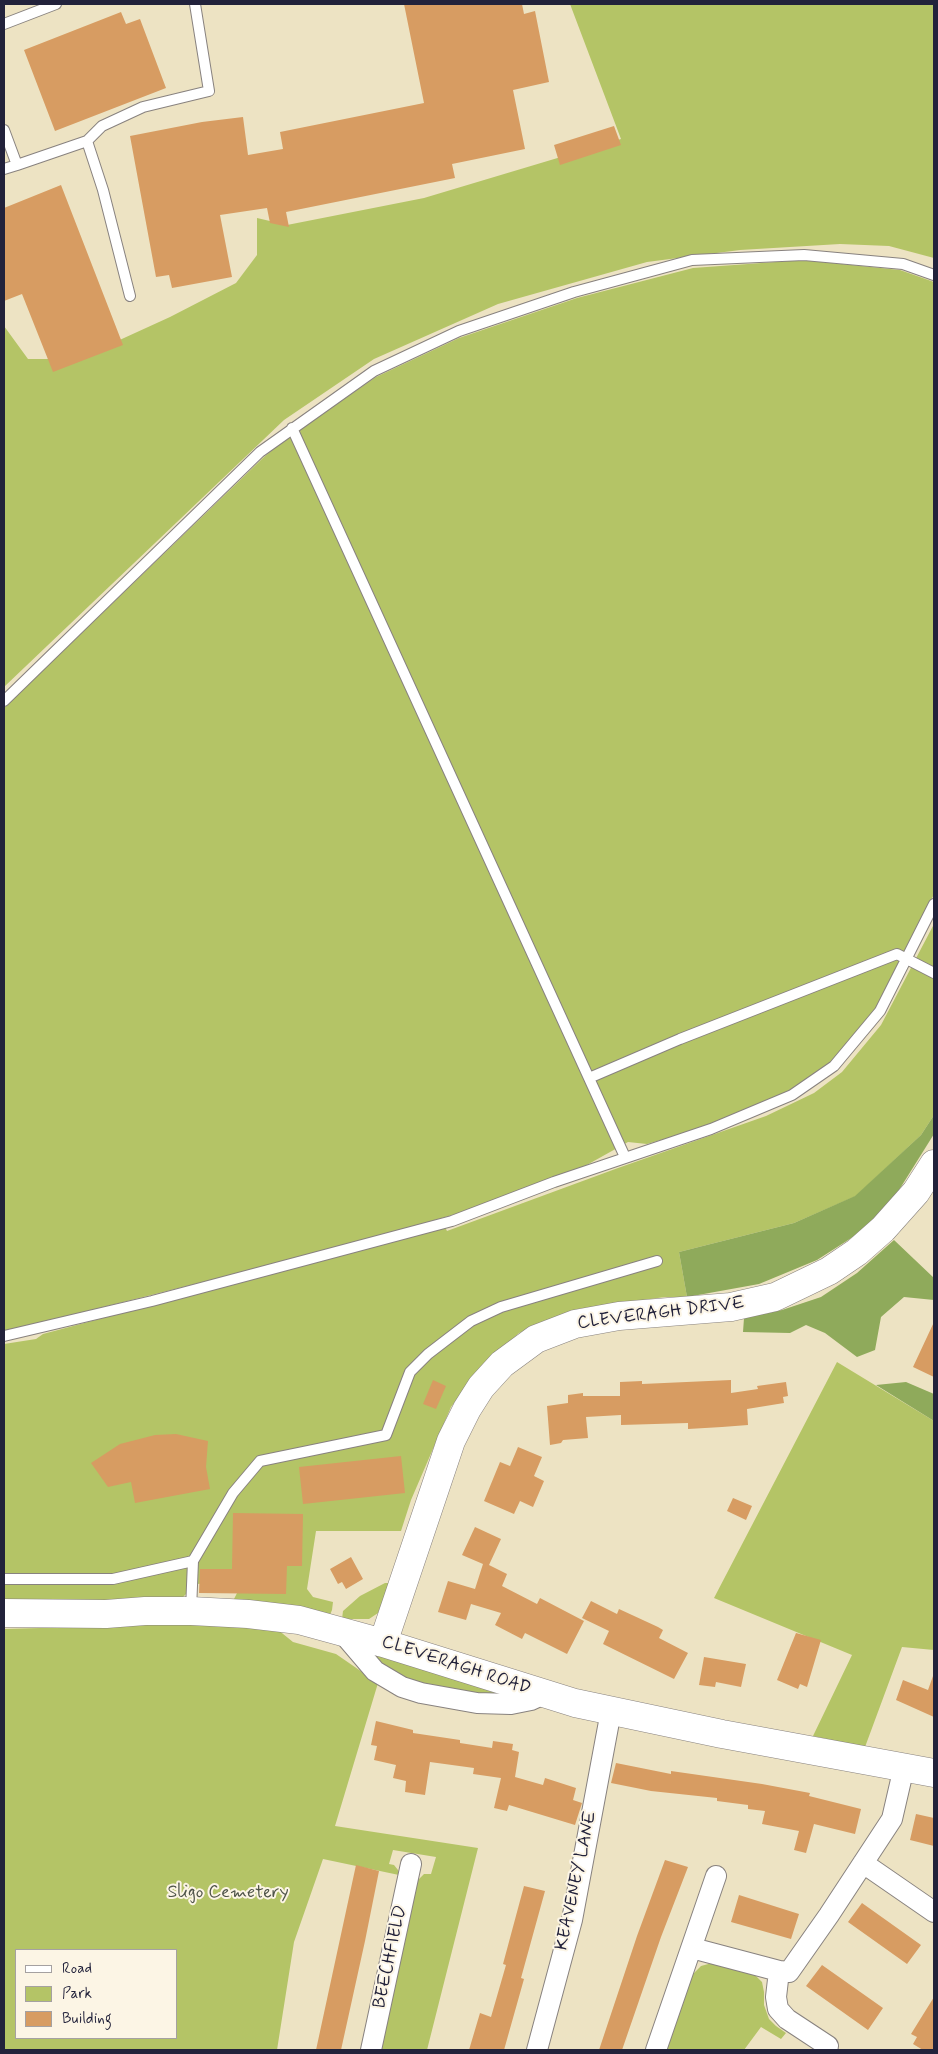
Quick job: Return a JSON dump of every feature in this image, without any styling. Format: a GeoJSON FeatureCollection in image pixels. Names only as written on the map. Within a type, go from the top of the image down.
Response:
{"type":"FeatureCollection","features":[{"type":"Feature","properties":{"kind":"street","name":"CLEVERAGH DRIVE"},"geometry":{"type":"LineString","coordinates":[[383,1643],[451,1441],[480,1387],[502,1364],[536,1338],[575,1324],[619,1316],[731,1307],[775,1297],[829,1271],[857,1252],[883,1229],[916,1192],[934,1164]]}},
{"type":"Feature","properties":{"kind":"street","name":"CLEVERAGH ROAD"},"geometry":{"type":"LineString","coordinates":[[4,1613],[106,1614],[145,1611],[191,1611],[248,1614],[290,1619],[340,1630],[544,1694],[611,1711],[722,1734],[934,1773]]}},
{"type":"Feature","properties":{"kind":"street"},"geometry":{"type":"LineString","coordinates":[[340,1630],[375,1672],[402,1687],[421,1693],[476,1703],[511,1704],[531,1700],[544,1694]]}},
{"type":"Feature","properties":{"kind":"street","name":"KEAVENEY LANE"},"geometry":{"type":"LineString","coordinates":[[537,2050],[572,1920],[611,1711]]}},
{"type":"Feature","properties":{"kind":"street"},"geometry":{"type":"LineString","coordinates":[[692,1948],[789,1972],[892,1819],[904,1767]]}},
{"type":"Feature","properties":{"kind":"street"},"geometry":{"type":"LineString","coordinates":[[863,1863],[934,1912]]}},
{"type":"Feature","properties":{"kind":"street","name":"BEECHFIELD"},"geometry":{"type":"LineString","coordinates":[[371,2050],[410,1864]]}},
{"type":"Feature","properties":{"kind":"street"},"geometry":{"type":"LineString","coordinates":[[656,2050],[716,1876]]}},
{"type":"Feature","properties":{"kind":"street"},"geometry":{"type":"LineString","coordinates":[[779,1971],[776,1997],[778,2008],[787,2019],[828,2046]]}},
{"type":"Feature","properties":{"kind":"lane"},"geometry":{"type":"LineString","coordinates":[[4,24],[56,4]]}},
{"type":"Feature","properties":{"kind":"lane"},"geometry":{"type":"LineString","coordinates":[[4,169],[87,141],[102,126],[143,107],[208,90],[195,4]]}},
{"type":"Feature","properties":{"kind":"lane"},"geometry":{"type":"LineString","coordinates":[[4,130],[17,165]]}},
{"type":"Feature","properties":{"kind":"lane"},"geometry":{"type":"LineString","coordinates":[[87,141],[103,190],[130,296]]}},
{"type":"Feature","properties":{"kind":"lane"},"geometry":{"type":"LineString","coordinates":[[4,701],[260,452],[374,371],[459,331],[574,292],[692,260],[804,255],[903,264],[934,275]]}},
{"type":"Feature","properties":{"kind":"lane"},"geometry":{"type":"LineString","coordinates":[[292,428],[625,1157]]}},
{"type":"Feature","properties":{"kind":"lane"},"geometry":{"type":"LineString","coordinates":[[4,1336],[152,1301],[452,1221],[625,1157],[711,1129],[792,1095],[834,1066],[880,1011],[934,904]]}},
{"type":"Feature","properties":{"kind":"lane"},"geometry":{"type":"LineString","coordinates":[[589,1078],[680,1038],[897,954],[934,973]]}},
{"type":"Feature","properties":{"kind":"lane"},"geometry":{"type":"LineString","coordinates":[[191,1611],[193,1561],[233,1494],[260,1461],[386,1435],[410,1372],[428,1354],[471,1321],[501,1306],[657,1261]]}},
{"type":"Feature","properties":{"kind":"lane"},"geometry":{"type":"LineString","coordinates":[[4,1579],[113,1579],[193,1561]]}},
{"type":"Feature","properties":{"kind":"green space"},"geometry":{"type":"Polygon","coordinates":[[[570,4],[934,4],[934,258],[889,246],[840,244],[740,250],[647,262],[498,304],[374,359],[284,420],[4,687],[4,326],[28,359],[78,359],[170,317],[236,283],[257,255],[257,218],[287,225],[424,198],[621,139],[570,4]]]}},
{"type":"Feature","properties":{"kind":"green space"},"geometry":{"type":"Polygon","coordinates":[[[803,260],[900,270],[934,282],[934,894],[914,939],[875,1013],[831,1064],[790,1092],[709,1126],[647,1144],[628,1142],[585,1166],[466,1211],[334,1249],[4,1332],[4,708],[264,457],[284,440],[376,377],[459,338],[577,298],[693,268],[803,260]]]}},
{"type":"Feature","properties":{"kind":"green space"},"geometry":{"type":"Polygon","coordinates":[[[934,924],[934,1115],[921,1135],[856,1196],[794,1223],[679,1252],[687,1297],[665,1297],[578,1309],[519,1333],[482,1367],[451,1407],[411,1500],[401,1531],[316,1531],[307,1589],[313,1597],[333,1602],[329,1617],[232,1603],[237,1593],[234,1582],[196,1584],[183,1597],[62,1604],[4,1604],[4,1344],[36,1339],[43,1334],[445,1227],[447,1231],[766,1116],[814,1093],[842,1072],[881,1025],[934,924]]]}},
{"type":"Feature","properties":{"kind":"green space"},"geometry":{"type":"Polygon","coordinates":[[[934,1115],[934,1134],[889,1206],[870,1226],[817,1260],[759,1284],[687,1297],[679,1252],[794,1223],[855,1196],[921,1135],[934,1115]]]}},
{"type":"Feature","properties":{"kind":"green space"},"geometry":{"type":"Polygon","coordinates":[[[894,1240],[934,1278],[934,1300],[904,1297],[881,1317],[875,1350],[857,1357],[825,1333],[806,1325],[790,1333],[743,1332],[744,1318],[782,1310],[821,1297],[857,1273],[894,1240]]]}},
{"type":"Feature","properties":{"kind":"green space"},"geometry":{"type":"Polygon","coordinates":[[[837,1362],[934,1421],[934,1650],[902,1647],[865,1747],[813,1736],[852,1655],[714,1598],[837,1362]]]}},
{"type":"Feature","properties":{"kind":"green space"},"geometry":{"type":"Polygon","coordinates":[[[906,1382],[934,1394],[934,1421],[876,1385],[906,1382]]]}},
{"type":"Feature","properties":{"kind":"green space"},"geometry":{"type":"Polygon","coordinates":[[[385,1583],[390,1583],[378,1613],[369,1619],[342,1619],[343,1611],[360,1596],[385,1583]]]}},
{"type":"Feature","properties":{"kind":"green space","name":"Sligo Cemetery"},"geometry":{"type":"Polygon","coordinates":[[[184,1624],[272,1625],[293,1642],[336,1654],[378,1683],[335,1826],[478,1848],[427,2050],[379,2050],[415,1883],[424,1874],[431,1874],[436,1857],[393,1850],[389,1864],[394,1865],[399,1875],[323,1859],[294,1942],[277,2050],[4,2050],[4,1629],[184,1624]]]}},
{"type":"Feature","properties":{"kind":"green space"},"geometry":{"type":"Polygon","coordinates":[[[364,1650],[508,1696],[478,1696],[392,1676],[364,1650]]]}},
{"type":"Feature","properties":{"kind":"green space"},"geometry":{"type":"Polygon","coordinates":[[[712,1963],[755,1975],[762,1982],[764,2005],[769,2019],[786,2033],[781,2039],[761,2027],[744,2050],[666,2050],[691,1976],[701,1966],[712,1963]]]}},
{"type":"Feature","properties":{"kind":"building"},"geometry":{"type":"Polygon","coordinates":[[[404,4],[522,4],[524,14],[535,11],[549,82],[513,90],[525,149],[452,164],[455,178],[286,212],[289,227],[270,223],[267,208],[220,215],[232,277],[172,288],[169,275],[156,277],[130,136],[202,122],[243,117],[248,155],[283,149],[280,132],[424,103],[404,4]]]}},
{"type":"Feature","properties":{"kind":"building"},"geometry":{"type":"Polygon","coordinates":[[[121,12],[126,24],[140,19],[166,88],[55,131],[24,50],[121,12]]]}},
{"type":"Feature","properties":{"kind":"building"},"geometry":{"type":"Polygon","coordinates":[[[614,126],[621,145],[560,165],[554,145],[614,126]]]}},
{"type":"Feature","properties":{"kind":"building"},"geometry":{"type":"Polygon","coordinates":[[[61,185],[123,345],[53,372],[22,294],[4,301],[4,208],[61,185]]]}},
{"type":"Feature","properties":{"kind":"building"},"geometry":{"type":"Polygon","coordinates":[[[934,1322],[934,1377],[913,1367],[934,1322]]]}},
{"type":"Feature","properties":{"kind":"building"},"geometry":{"type":"Polygon","coordinates":[[[433,1380],[446,1386],[436,1409],[423,1404],[433,1380]]]}},
{"type":"Feature","properties":{"kind":"building"},"geometry":{"type":"Polygon","coordinates":[[[731,1380],[731,1393],[758,1389],[757,1386],[786,1382],[788,1396],[783,1397],[784,1403],[747,1409],[748,1425],[688,1429],[688,1423],[621,1425],[621,1415],[586,1417],[588,1438],[563,1440],[561,1443],[550,1445],[547,1406],[568,1403],[568,1395],[583,1393],[583,1396],[620,1396],[620,1382],[642,1381],[642,1384],[731,1380]]]}},
{"type":"Feature","properties":{"kind":"building"},"geometry":{"type":"Polygon","coordinates":[[[176,1434],[208,1441],[206,1467],[210,1489],[135,1503],[131,1482],[108,1487],[91,1463],[120,1444],[155,1435],[176,1434]]]}},
{"type":"Feature","properties":{"kind":"building"},"geometry":{"type":"Polygon","coordinates":[[[518,1447],[542,1457],[534,1476],[544,1481],[533,1507],[520,1501],[514,1514],[484,1501],[500,1462],[510,1466],[518,1447]]]}},
{"type":"Feature","properties":{"kind":"building"},"geometry":{"type":"Polygon","coordinates":[[[401,1456],[405,1493],[303,1504],[299,1467],[401,1456]]]}},
{"type":"Feature","properties":{"kind":"building"},"geometry":{"type":"Polygon","coordinates":[[[733,1498],[752,1506],[746,1520],[727,1511],[733,1498]]]}},
{"type":"Feature","properties":{"kind":"building"},"geometry":{"type":"Polygon","coordinates":[[[233,1513],[303,1514],[302,1566],[287,1566],[286,1594],[199,1593],[200,1569],[232,1569],[233,1513]]]}},
{"type":"Feature","properties":{"kind":"building"},"geometry":{"type":"Polygon","coordinates":[[[475,1527],[501,1539],[489,1565],[507,1574],[502,1586],[537,1604],[540,1598],[584,1621],[567,1654],[525,1633],[522,1639],[495,1625],[501,1613],[471,1604],[466,1620],[438,1612],[448,1581],[475,1589],[483,1564],[462,1555],[475,1527]]]}},
{"type":"Feature","properties":{"kind":"building"},"geometry":{"type":"Polygon","coordinates":[[[351,1557],[363,1579],[346,1589],[342,1582],[338,1584],[330,1569],[351,1557]]]}},
{"type":"Feature","properties":{"kind":"building"},"geometry":{"type":"Polygon","coordinates":[[[591,1601],[617,1614],[619,1609],[658,1627],[663,1630],[659,1638],[688,1653],[674,1679],[603,1644],[609,1631],[582,1618],[591,1601]]]}},
{"type":"Feature","properties":{"kind":"building"},"geometry":{"type":"Polygon","coordinates":[[[796,1633],[821,1640],[807,1687],[800,1684],[798,1689],[777,1680],[796,1633]]]}},
{"type":"Feature","properties":{"kind":"building"},"geometry":{"type":"Polygon","coordinates":[[[704,1657],[746,1664],[741,1687],[716,1682],[715,1687],[699,1685],[704,1657]]]}},
{"type":"Feature","properties":{"kind":"building"},"geometry":{"type":"Polygon","coordinates":[[[933,1676],[934,1717],[896,1700],[903,1680],[928,1690],[933,1676]]]}},
{"type":"Feature","properties":{"kind":"building"},"geometry":{"type":"Polygon","coordinates":[[[376,1721],[413,1730],[413,1733],[460,1740],[460,1743],[492,1748],[493,1741],[513,1744],[512,1750],[519,1752],[515,1777],[543,1785],[545,1778],[576,1788],[573,1800],[582,1803],[575,1825],[509,1805],[507,1811],[494,1808],[501,1778],[473,1774],[474,1768],[430,1762],[425,1795],[405,1792],[406,1781],[393,1778],[396,1765],[374,1760],[377,1746],[371,1745],[376,1721]]]}},
{"type":"Feature","properties":{"kind":"building"},"geometry":{"type":"Polygon","coordinates":[[[616,1763],[671,1774],[671,1771],[810,1793],[809,1796],[861,1809],[855,1834],[814,1824],[806,1853],[794,1850],[799,1831],[762,1824],[765,1811],[748,1809],[748,1805],[717,1801],[717,1798],[651,1791],[611,1783],[616,1763]]]}},
{"type":"Feature","properties":{"kind":"building"},"geometry":{"type":"Polygon","coordinates":[[[916,1814],[934,1818],[934,1846],[910,1840],[916,1814]]]}},
{"type":"Feature","properties":{"kind":"building"},"geometry":{"type":"Polygon","coordinates":[[[665,1860],[688,1867],[661,1937],[622,2050],[599,2050],[637,1936],[665,1860]]]}},
{"type":"Feature","properties":{"kind":"building"},"geometry":{"type":"Polygon","coordinates":[[[356,1865],[379,1871],[365,1941],[341,2050],[316,2050],[356,1865]]]}},
{"type":"Feature","properties":{"kind":"building"},"geometry":{"type":"Polygon","coordinates":[[[524,1886],[545,1891],[521,1978],[524,1979],[504,2050],[469,2050],[480,2013],[491,2017],[506,1965],[503,1964],[524,1886]]]}},
{"type":"Feature","properties":{"kind":"building"},"geometry":{"type":"Polygon","coordinates":[[[739,1895],[799,1914],[791,1939],[731,1922],[739,1895]]]}},
{"type":"Feature","properties":{"kind":"building"},"geometry":{"type":"Polygon","coordinates":[[[862,1903],[921,1945],[907,1964],[848,1922],[862,1903]]]}},
{"type":"Feature","properties":{"kind":"building"},"geometry":{"type":"Polygon","coordinates":[[[822,1965],[883,2008],[868,2030],[806,1986],[822,1965]]]}},
{"type":"Feature","properties":{"kind":"building"},"geometry":{"type":"Polygon","coordinates":[[[934,1997],[934,2050],[923,2050],[913,2044],[917,2037],[911,2034],[934,1997]]]}}]}
